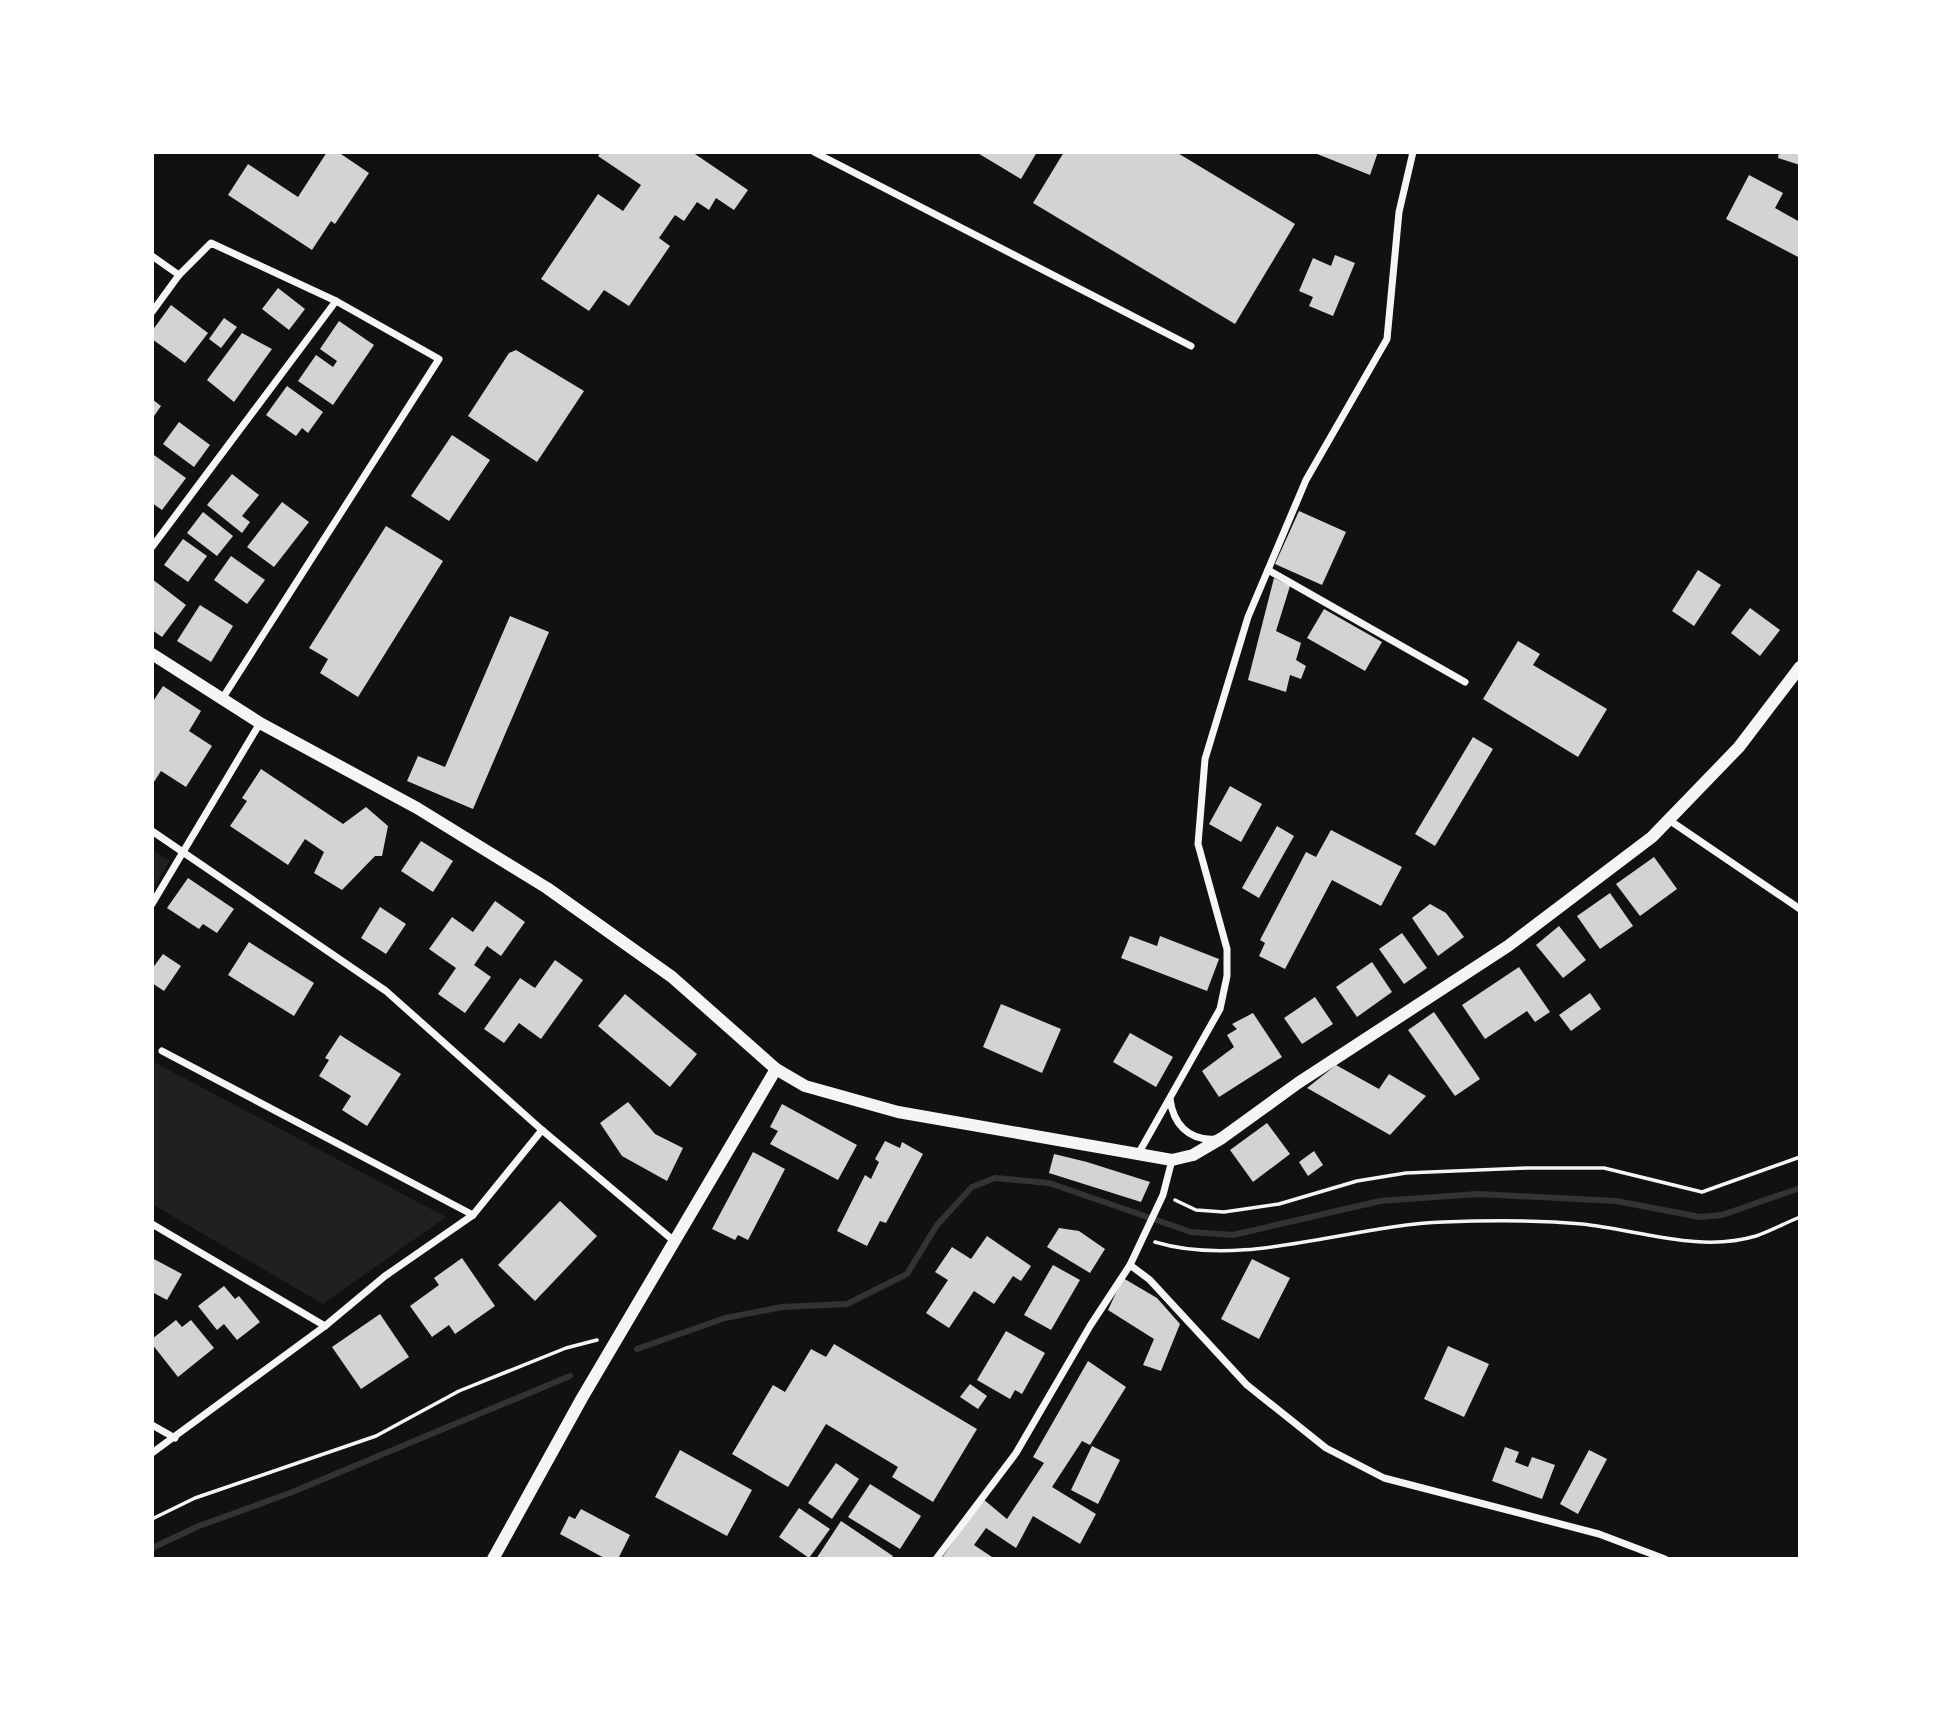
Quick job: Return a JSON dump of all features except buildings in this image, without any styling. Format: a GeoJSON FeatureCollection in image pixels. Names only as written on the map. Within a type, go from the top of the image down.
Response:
{"type":"FeatureCollection","features":[{"type":"Feature","properties":{"kind":"street"},"geometry":{"type":"LineString","coordinates":[[814,152],[1191,346]]}},
{"type":"Feature","properties":{"kind":"street"},"geometry":{"type":"LineString","coordinates":[[1137,1156],[1220,1009],[1227,976],[1227,948],[1198,844],[1205,758],[1248,617],[1306,480],[1387,339],[1399,212],[1413,152]]}},
{"type":"Feature","properties":{"kind":"street"},"geometry":{"type":"LineString","coordinates":[[152,312],[178,275],[211,243],[336,301],[439,359],[221,700]]}},
{"type":"Feature","properties":{"kind":"street"},"geometry":{"type":"LineString","coordinates":[[152,256],[178,275]]}},
{"type":"Feature","properties":{"kind":"street"},"geometry":{"type":"LineString","coordinates":[[152,547],[336,301]]}},
{"type":"Feature","properties":{"kind":"street"},"geometry":{"type":"LineString","coordinates":[[1268,570],[1465,682]]}},
{"type":"Feature","properties":{"kind":"street"},"geometry":{"type":"LineString","coordinates":[[152,654],[221,700],[417,808],[547,888],[672,976],[776,1069],[805,1086],[898,1112],[1172,1160],[1194,1155],[1223,1138],[1298,1083],[1508,946],[1652,837],[1739,747],[1800,667]]}},
{"type":"Feature","properties":{"kind":"street"},"geometry":{"type":"LineString","coordinates":[[152,904],[185,853],[260,723]]}},
{"type":"Feature","properties":{"kind":"street"},"geometry":{"type":"LineString","coordinates":[[1668,820],[1800,909]]}},
{"type":"Feature","properties":{"kind":"street"},"geometry":{"type":"LineString","coordinates":[[152,831],[386,991],[542,1130],[674,1241]]}},
{"type":"Feature","properties":{"kind":"street"},"geometry":{"type":"LineString","coordinates":[[162,1051],[473,1215]]}},
{"type":"Feature","properties":{"kind":"street"},"geometry":{"type":"LineString","coordinates":[[493,1559],[619,1334],[776,1069]]}},
{"type":"Feature","properties":{"kind":"street"},"geometry":{"type":"LineString","coordinates":[[1170,1097],[1172,1115],[1186,1131],[1205,1140],[1223,1138]]}},
{"type":"Feature","properties":{"kind":"street"},"geometry":{"type":"LineString","coordinates":[[152,1453],[325,1326],[384,1276],[473,1215],[542,1130]]}},
{"type":"Feature","properties":{"kind":"street"},"geometry":{"type":"LineString","coordinates":[[936,1559],[1016,1453],[1090,1325],[1130,1265],[1162,1197],[1172,1160]]}},
{"type":"Feature","properties":{"kind":"street"},"geometry":{"type":"LineString","coordinates":[[152,1224],[325,1326]]}},
{"type":"Feature","properties":{"kind":"street"},"geometry":{"type":"LineString","coordinates":[[1130,1265],[1150,1280],[1247,1385],[1326,1448],[1396,1482],[1587,1531],[1665,1559]]}},
{"type":"Feature","properties":{"kind":"street"},"geometry":{"type":"LineString","coordinates":[[152,1424],[175,1438]]}},
{"type":"Feature","properties":{"kind":"path"},"geometry":{"type":"LineString","coordinates":[[1162,1197],[1196,1210],[1224,1212],[1279,1204],[1357,1181],[1406,1173],[1527,1168],[1604,1168],[1702,1192],[1800,1157]]}},
{"type":"Feature","properties":{"kind":"path"},"geometry":{"type":"LineString","coordinates":[[1143,1238],[1187,1251],[1228,1252],[1443,1222],[1529,1222],[1583,1224],[1708,1243],[1755,1236],[1800,1217]]}},
{"type":"Feature","properties":{"kind":"path"},"geometry":{"type":"LineString","coordinates":[[152,1519],[195,1498],[376,1436],[459,1391],[554,1353],[619,1334]]}},
{"type":"Feature","properties":{"kind":"shaded area"},"geometry":{"type":"Polygon","coordinates":[[[152,849],[170,861],[152,890],[152,849]]]}},
{"type":"Feature","properties":{"kind":"shaded area"},"geometry":{"type":"Polygon","coordinates":[[[152,1061],[446,1217],[323,1304],[152,1204],[152,1061]]]}},
{"type":"Feature","properties":{"kind":"waterway"},"geometry":{"type":"LineString","coordinates":[[637,1349],[725,1318],[782,1307],[847,1304],[907,1274],[937,1225],[972,1187],[995,1178],[1049,1183],[1191,1232],[1233,1235],[1380,1201],[1478,1194],[1616,1201],[1700,1217],[1722,1215],[1800,1188]]}},
{"type":"Feature","properties":{"kind":"waterway"},"geometry":{"type":"LineString","coordinates":[[152,1548],[199,1526],[290,1493],[570,1376]]}}]}
